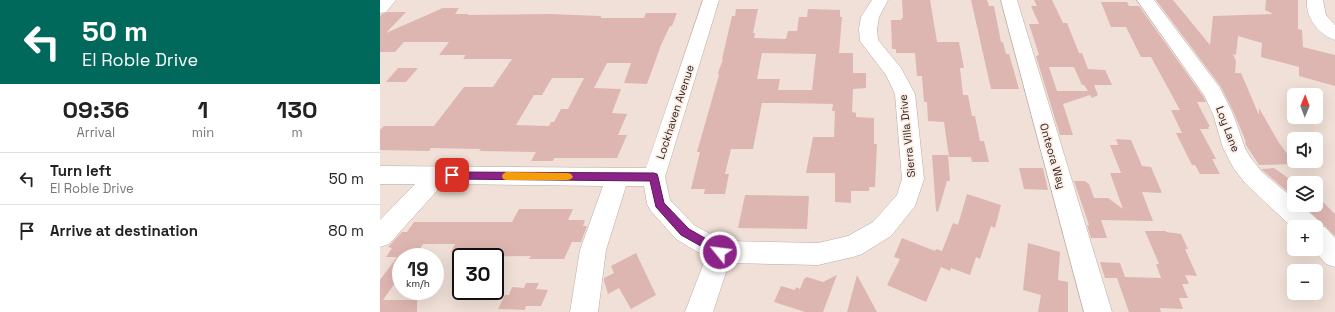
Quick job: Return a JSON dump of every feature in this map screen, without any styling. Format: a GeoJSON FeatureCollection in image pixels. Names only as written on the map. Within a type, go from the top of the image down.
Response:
{"type":"FeatureCollection","features":[{"type":"Feature","properties":{"kind":"street"},"geometry":{"type":"LineString","coordinates":[[380,8],[388,0]]}},
{"type":"Feature","properties":{"kind":"street","name":"Lockhaven Avenue"},"geometry":{"type":"LineString","coordinates":[[711,0],[654,177],[659,204],[685,232],[720,252]]}},
{"type":"Feature","properties":{"kind":"street","name":"Sierra Villa Drive"},"geometry":{"type":"LineString","coordinates":[[720,252],[818,254],[853,246],[882,229],[906,199],[913,179],[905,94],[894,73],[869,41],[868,29],[870,17],[880,0]]}},
{"type":"Feature","properties":{"kind":"street","name":"Onteora Way"},"geometry":{"type":"LineString","coordinates":[[1009,0],[1098,312]]}},
{"type":"Feature","properties":{"kind":"street","name":"Loy Lane"},"geometry":{"type":"LineString","coordinates":[[1145,0],[1218,103],[1234,148],[1242,163],[1254,178],[1301,220]]}},
{"type":"Feature","properties":{"kind":"street"},"geometry":{"type":"LineString","coordinates":[[1315,0],[1314,4],[1317,16],[1326,27],[1335,34]]}},
{"type":"Feature","properties":{"kind":"street"},"geometry":{"type":"LineString","coordinates":[[380,175],[654,177]]}},
{"type":"Feature","properties":{"kind":"street"},"geometry":{"type":"LineString","coordinates":[[380,236],[438,175]]}},
{"type":"Feature","properties":{"kind":"street"},"geometry":{"type":"LineString","coordinates":[[584,312],[593,250],[617,177]]}},
{"type":"Feature","properties":{"kind":"street"},"geometry":{"type":"LineString","coordinates":[[1323,243],[1335,256]]}},
{"type":"Feature","properties":{"kind":"street"},"geometry":{"type":"LineString","coordinates":[[699,312],[720,252]]}},
{"type":"Feature","properties":{"kind":"building"},"geometry":{"type":"Polygon","coordinates":[[[902,0],[930,0],[937,42],[959,42],[964,68],[960,68],[963,95],[968,95],[972,116],[975,116],[980,141],[984,141],[989,162],[972,162],[971,157],[949,157],[944,122],[928,121],[927,102],[924,102],[922,76],[917,76],[915,53],[896,53],[896,49],[892,49],[891,20],[902,20],[902,0]]]}},
{"type":"Feature","properties":{"kind":"building"},"geometry":{"type":"Polygon","coordinates":[[[971,0],[987,0],[989,6],[994,6],[1001,42],[1003,42],[1006,54],[1009,54],[1019,89],[991,89],[971,0]]]}},
{"type":"Feature","properties":{"kind":"building"},"geometry":{"type":"Polygon","coordinates":[[[1034,0],[1052,0],[1063,23],[1067,23],[1079,53],[1082,53],[1088,69],[1105,70],[1112,85],[1094,85],[1098,95],[1092,98],[1090,95],[1063,104],[1073,135],[1060,135],[1036,56],[1039,55],[1029,24],[1039,24],[1031,6],[1037,6],[1034,0]],[[1049,67],[1057,91],[1088,91],[1084,85],[1082,85],[1074,67],[1049,67]]]}},
{"type":"Feature","properties":{"kind":"building"},"geometry":{"type":"Polygon","coordinates":[[[1156,0],[1173,0],[1210,45],[1213,16],[1273,14],[1265,10],[1266,0],[1298,0],[1298,29],[1302,30],[1303,47],[1335,55],[1335,86],[1299,76],[1299,67],[1261,57],[1262,43],[1238,36],[1236,55],[1233,54],[1236,61],[1235,73],[1241,73],[1259,115],[1259,108],[1279,143],[1287,154],[1287,164],[1259,165],[1246,145],[1234,113],[1221,87],[1156,0]]]}},
{"type":"Feature","properties":{"kind":"building"},"geometry":{"type":"Polygon","coordinates":[[[1101,2],[1127,2],[1129,6],[1139,6],[1203,96],[1206,102],[1197,102],[1210,127],[1208,127],[1209,129],[1200,129],[1216,159],[1212,159],[1220,174],[1200,174],[1195,165],[1192,165],[1176,133],[1182,133],[1171,110],[1180,110],[1151,57],[1141,57],[1126,27],[1111,27],[1101,2]]]}},
{"type":"Feature","properties":{"kind":"building"},"geometry":{"type":"Polygon","coordinates":[[[443,8],[459,8],[455,14],[469,14],[468,15],[549,14],[601,16],[601,18],[644,18],[646,13],[677,13],[672,26],[670,26],[661,45],[647,84],[624,83],[631,63],[607,63],[594,88],[621,89],[612,113],[627,114],[618,135],[627,135],[617,158],[554,158],[553,161],[531,161],[536,152],[431,148],[429,151],[380,150],[380,130],[384,126],[434,126],[464,87],[493,87],[512,59],[463,59],[466,55],[439,55],[449,42],[404,42],[395,52],[380,52],[380,16],[388,12],[406,12],[386,33],[443,8]],[[552,78],[542,95],[534,95],[516,125],[549,126],[551,122],[554,122],[561,109],[568,109],[584,78],[552,78]]]}},
{"type":"Feature","properties":{"kind":"building"},"geometry":{"type":"Polygon","coordinates":[[[736,9],[758,9],[753,33],[755,33],[754,38],[786,39],[788,31],[797,31],[799,17],[807,17],[808,9],[840,10],[840,17],[842,17],[839,53],[853,53],[853,73],[866,73],[866,88],[853,89],[852,112],[856,113],[856,117],[874,118],[874,144],[877,144],[875,187],[869,187],[869,191],[851,191],[851,203],[835,202],[835,173],[806,173],[813,137],[834,137],[835,111],[832,111],[833,104],[762,103],[753,149],[731,149],[725,174],[729,174],[725,194],[704,194],[705,189],[691,189],[700,152],[697,152],[719,75],[718,73],[723,59],[732,16],[735,16],[736,9]],[[762,53],[757,79],[780,79],[778,90],[812,90],[816,54],[762,53]]]}},
{"type":"Feature","properties":{"kind":"building"},"geometry":{"type":"Polygon","coordinates":[[[398,68],[418,68],[406,82],[386,82],[398,68]]]}},
{"type":"Feature","properties":{"kind":"building"},"geometry":{"type":"Polygon","coordinates":[[[1116,139],[1131,140],[1142,166],[1151,167],[1162,193],[1142,192],[1153,221],[1101,220],[1107,238],[1091,238],[1087,225],[1089,225],[1074,181],[1085,181],[1089,184],[1094,198],[1108,198],[1123,209],[1110,173],[1121,173],[1110,145],[1118,145],[1116,139]]]}},
{"type":"Feature","properties":{"kind":"building"},"geometry":{"type":"Polygon","coordinates":[[[932,155],[948,155],[950,181],[947,181],[938,212],[936,211],[932,155]]]}},
{"type":"Feature","properties":{"kind":"building"},"geometry":{"type":"Polygon","coordinates":[[[1019,168],[1043,168],[1048,190],[1024,189],[1019,168]]]}},
{"type":"Feature","properties":{"kind":"building"},"geometry":{"type":"Polygon","coordinates":[[[1274,168],[1287,177],[1287,191],[1261,169],[1274,168]]]}},
{"type":"Feature","properties":{"kind":"building"},"geometry":{"type":"Polygon","coordinates":[[[967,194],[1001,205],[995,228],[991,226],[980,259],[976,257],[970,275],[951,268],[950,271],[941,267],[926,302],[887,285],[900,259],[894,257],[902,238],[935,251],[936,249],[942,251],[953,223],[958,225],[967,194]]]}},
{"type":"Feature","properties":{"kind":"building"},"geometry":{"type":"Polygon","coordinates":[[[745,195],[809,196],[807,229],[738,228],[745,195]]]}},
{"type":"Feature","properties":{"kind":"building"},"geometry":{"type":"Polygon","coordinates":[[[1323,202],[1335,214],[1335,236],[1323,224],[1323,220],[1318,220],[1310,212],[1323,212],[1323,202]]]}},
{"type":"Feature","properties":{"kind":"building"},"geometry":{"type":"Polygon","coordinates":[[[519,209],[573,209],[568,220],[585,220],[583,226],[587,226],[581,242],[572,242],[564,259],[529,259],[531,256],[504,256],[504,248],[453,248],[455,244],[423,244],[421,248],[388,247],[402,232],[407,232],[414,222],[512,222],[519,209]]]}},
{"type":"Feature","properties":{"kind":"building"},"geometry":{"type":"Polygon","coordinates":[[[1145,231],[1166,231],[1181,234],[1188,249],[1185,249],[1197,276],[1185,275],[1189,284],[1182,284],[1188,298],[1179,298],[1183,309],[1160,308],[1161,312],[1129,312],[1117,278],[1105,278],[1100,262],[1120,263],[1125,277],[1161,278],[1156,264],[1159,264],[1145,231]]]}},
{"type":"Feature","properties":{"kind":"building"},"geometry":{"type":"Polygon","coordinates":[[[1028,243],[1060,252],[1058,280],[1068,282],[1068,312],[1038,312],[1041,295],[1023,290],[1028,243]]]}},
{"type":"Feature","properties":{"kind":"building"},"geometry":{"type":"Polygon","coordinates":[[[392,248],[392,257],[386,257],[392,248]]]}},
{"type":"Feature","properties":{"kind":"building"},"geometry":{"type":"Polygon","coordinates":[[[636,253],[656,295],[631,309],[619,288],[608,294],[604,278],[614,273],[611,266],[636,253]]]}},
{"type":"Feature","properties":{"kind":"building"},"geometry":{"type":"Polygon","coordinates":[[[392,264],[392,287],[383,300],[417,300],[417,312],[380,312],[380,280],[392,264]]]}},
{"type":"Feature","properties":{"kind":"building"},"geometry":{"type":"Polygon","coordinates":[[[837,275],[823,312],[805,312],[774,302],[781,286],[795,290],[796,287],[800,289],[804,279],[807,277],[823,282],[837,275]]]}},
{"type":"Feature","properties":{"kind":"building"},"geometry":{"type":"Polygon","coordinates":[[[857,275],[877,312],[847,312],[857,275]]]}},
{"type":"Feature","properties":{"kind":"building"},"geometry":{"type":"Polygon","coordinates":[[[526,283],[539,283],[536,289],[548,290],[541,306],[526,306],[525,310],[498,309],[502,300],[504,300],[505,295],[509,295],[512,287],[524,288],[526,283]]]}},
{"type":"Feature","properties":{"kind":"slow traffic"},"geometry":{"type":"LineString","coordinates":[[506,176],[568,177]]}},
{"type":"Feature","properties":{"kind":"route"},"geometry":{"type":"LineString","coordinates":[[452,175],[654,177],[659,204],[685,232],[720,252]]}}]}
